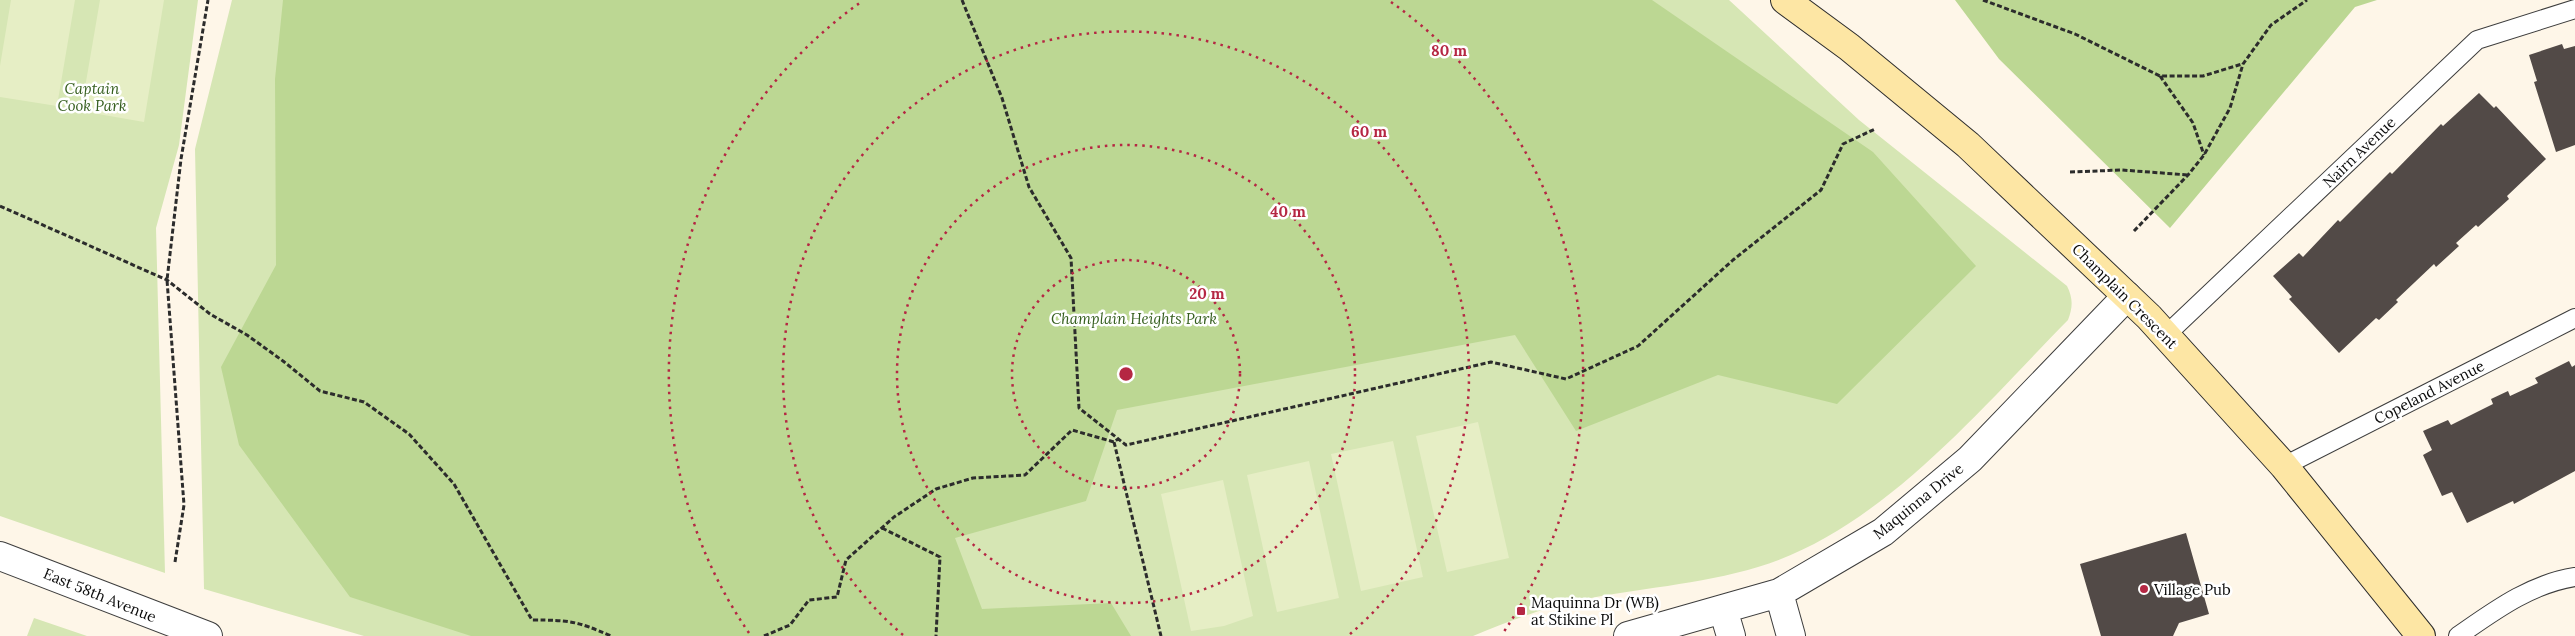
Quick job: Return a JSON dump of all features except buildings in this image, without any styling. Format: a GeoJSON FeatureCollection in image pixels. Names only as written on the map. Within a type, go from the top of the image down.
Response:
{"type":"FeatureCollection","features":[{"type":"Feature","properties":{"kind":"street","name":"Champlain Crescent"},"geometry":{"type":"LineString","coordinates":[[1785,0],[1849,47],[1968,145],[2127,296],[2166,335],[2284,466],[2421,636]]}},
{"type":"Feature","properties":{"kind":"street","name":"Maquinna Drive"},"geometry":{"type":"LineString","coordinates":[[1628,636],[1779,593],[1882,532],[1970,459],[2127,296]]}},
{"type":"Feature","properties":{"kind":"street","name":"East 58th Avenue"},"geometry":{"type":"LineString","coordinates":[[0,556],[202,635]]}},
{"type":"Feature","properties":{"kind":"street"},"geometry":{"type":"LineString","coordinates":[[1779,593],[1792,636]]}},
{"type":"Feature","properties":{"kind":"street"},"geometry":{"type":"LineString","coordinates":[[1723,609],[1731,636]]}},
{"type":"Feature","properties":{"kind":"lane","name":"Nairn Avenue"},"geometry":{"type":"LineString","coordinates":[[2166,335],[2477,40],[2575,9]]}},
{"type":"Feature","properties":{"kind":"lane","name":"Copeland Avenue"},"geometry":{"type":"LineString","coordinates":[[2284,466],[2575,318]]}},
{"type":"Feature","properties":{"kind":"lane"},"geometry":{"type":"LineString","coordinates":[[2458,636],[2506,602],[2554,580],[2575,578]]}},
{"type":"Feature","properties":{"kind":"path"},"geometry":{"type":"LineString","coordinates":[[175,562],[184,505],[167,280],[181,159],[208,0]]}},
{"type":"Feature","properties":{"kind":"path"},"geometry":{"type":"LineString","coordinates":[[962,0],[1002,98],[1029,187],[1071,258],[1079,408],[1126,445],[1491,362],[1566,379],[1638,346],[1733,260],[1820,190],[1843,144],[1875,129]]}},
{"type":"Feature","properties":{"kind":"path"},"geometry":{"type":"LineString","coordinates":[[1983,0],[2075,34],[2160,76],[2203,76],[2243,64]]}},
{"type":"Feature","properties":{"kind":"path"},"geometry":{"type":"LineString","coordinates":[[2134,232],[2188,175],[2204,155],[2230,108],[2243,64],[2271,24],[2307,0]]}},
{"type":"Feature","properties":{"kind":"path"},"geometry":{"type":"LineString","coordinates":[[2160,76],[2192,123],[2204,155]]}},
{"type":"Feature","properties":{"kind":"path"},"geometry":{"type":"LineString","coordinates":[[2070,172],[2122,170],[2188,175]]}},
{"type":"Feature","properties":{"kind":"path"},"geometry":{"type":"LineString","coordinates":[[0,206],[167,280],[210,314],[247,335],[284,361],[320,391],[364,402],[409,434],[454,484],[532,620],[581,622],[611,636]]}},
{"type":"Feature","properties":{"kind":"path"},"geometry":{"type":"LineString","coordinates":[[764,636],[790,625],[810,600],[838,597],[846,560],[882,528],[936,489],[973,478],[1025,475],[1072,430],[1114,442]]}},
{"type":"Feature","properties":{"kind":"path"},"geometry":{"type":"LineString","coordinates":[[1114,442],[1118,439]]}},
{"type":"Feature","properties":{"kind":"path"},"geometry":{"type":"LineString","coordinates":[[1114,442],[1162,636]]}},
{"type":"Feature","properties":{"kind":"path"},"geometry":{"type":"LineString","coordinates":[[882,528],[940,557],[936,636]]}},
{"type":"Feature","properties":{"kind":"green space","name":"Captain Cook Park"},"geometry":{"type":"Polygon","coordinates":[[[0,0],[198,0],[179,145],[156,228],[165,573],[0,516],[0,0]]]}},
{"type":"Feature","properties":{"kind":"green space"},"geometry":{"type":"Polygon","coordinates":[[[11,0],[75,0],[57,106],[0,97],[0,66],[11,0]]]}},
{"type":"Feature","properties":{"kind":"green space"},"geometry":{"type":"Polygon","coordinates":[[[100,0],[164,0],[144,122],[81,111],[100,0]]]}},
{"type":"Feature","properties":{"kind":"green space","name":"Champlain Heights Park"},"geometry":{"type":"Polygon","coordinates":[[[232,0],[1729,0],[1859,120],[2067,286],[2072,303],[2071,311],[2068,320],[1964,428],[1926,463],[1887,496],[1846,525],[1803,549],[1758,567],[1736,573],[1563,604],[1524,616],[1473,636],[364,636],[204,589],[195,149],[232,0]]]}},
{"type":"Feature","properties":{"kind":"green space","name":"Champlain Heights Park"},"geometry":{"type":"Polygon","coordinates":[[[283,0],[1652,0],[1873,152],[1976,266],[1837,404],[1718,375],[1576,431],[1515,335],[1117,410],[1086,501],[955,538],[982,609],[1111,603],[1131,636],[471,636],[350,597],[239,445],[221,367],[276,265],[275,79],[283,0]]]}},
{"type":"Feature","properties":{"kind":"green space"},"geometry":{"type":"Polygon","coordinates":[[[1955,0],[2377,0],[2355,7],[2170,228],[1999,59],[1955,0]]]}},
{"type":"Feature","properties":{"kind":"green space"},"geometry":{"type":"Polygon","coordinates":[[[1478,422],[1509,558],[1447,572],[1416,436],[1478,422]]]}},
{"type":"Feature","properties":{"kind":"green space"},"geometry":{"type":"Polygon","coordinates":[[[1393,441],[1423,577],[1361,591],[1331,454],[1393,441]]]}},
{"type":"Feature","properties":{"kind":"green space"},"geometry":{"type":"Polygon","coordinates":[[[1309,461],[1339,598],[1277,612],[1247,475],[1309,461]]]}},
{"type":"Feature","properties":{"kind":"green space"},"geometry":{"type":"Polygon","coordinates":[[[1223,480],[1253,616],[1224,626],[1191,631],[1161,494],[1223,480]]]}},
{"type":"Feature","properties":{"kind":"green space"},"geometry":{"type":"Polygon","coordinates":[[[34,618],[87,636],[27,636],[34,618]]]}},
{"type":"Feature","properties":{"kind":"place","name":"Village Pub"},"geometry":{"type":"Point","coordinates":[2144,589]}},
{"type":"Feature","properties":{"kind":"place","name":"Maquinna Dr (WB) at Stikine Pl"},"geometry":{"type":"Point","coordinates":[1521,611]}}]}
